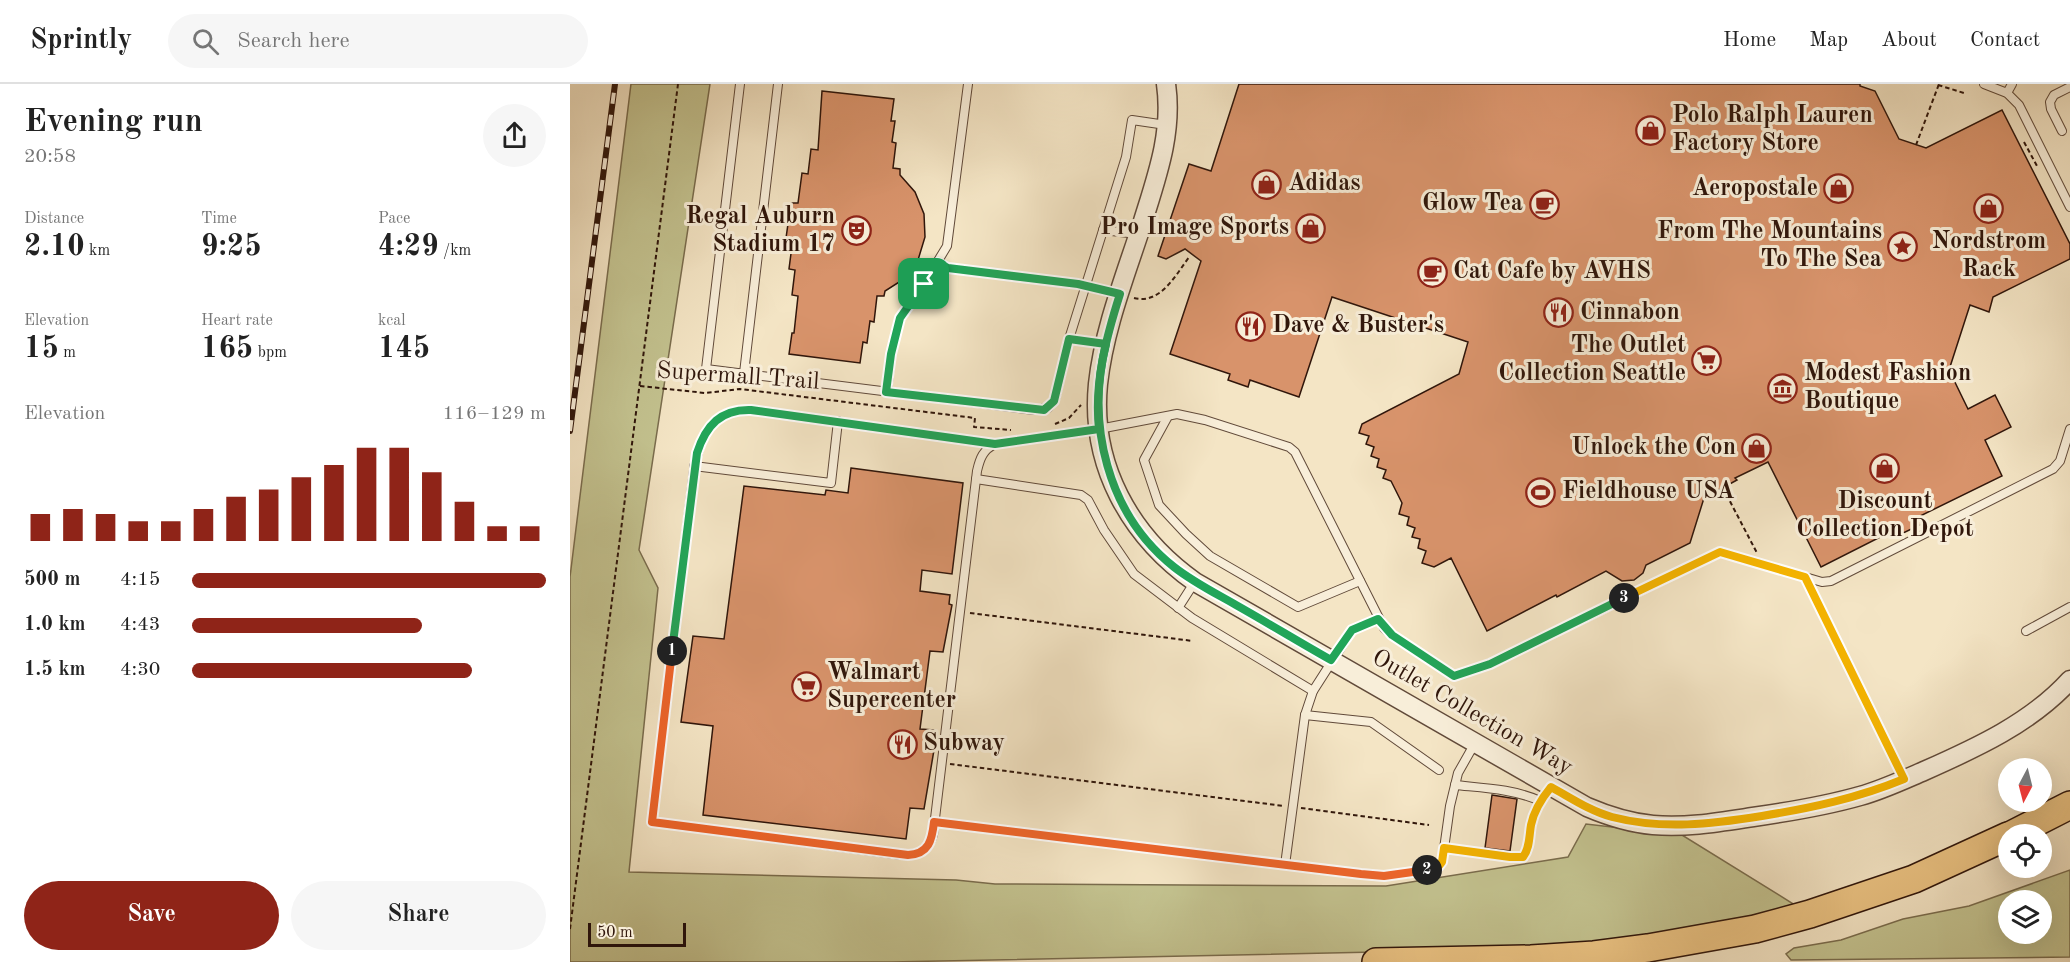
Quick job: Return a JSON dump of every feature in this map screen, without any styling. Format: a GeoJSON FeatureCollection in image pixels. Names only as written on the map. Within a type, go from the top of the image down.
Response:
{"type":"FeatureCollection","features":[{"type":"Feature","properties":{"kind":"highway"},"geometry":{"type":"LineString","coordinates":[[2033,824],[2070,805]]}},
{"type":"Feature","properties":{"kind":"highway"},"geometry":{"type":"LineString","coordinates":[[1376,962],[1531,959],[1594,955],[1755,929],[1820,911],[1914,879],[1998,841]]}},
{"type":"Feature","properties":{"kind":"street","name":"Outlet Collection Way"},"geometry":{"type":"LineString","coordinates":[[1166,84],[1167,125],[1163,154],[1106,344],[1097,401],[1105,460],[1124,507],[1156,550],[1195,582],[1587,807],[1610,816],[1653,825],[1686,825],[1783,813],[1870,793],[1948,760],[2009,729],[2047,704],[2070,680]]}},
{"type":"Feature","properties":{"kind":"lane"},"geometry":{"type":"LineString","coordinates":[[740,84],[706,369],[1044,410],[1054,401],[1069,339],[1126,158],[1132,120],[1167,125]]}},
{"type":"Feature","properties":{"kind":"lane"},"geometry":{"type":"LineString","coordinates":[[744,374],[778,84]]}},
{"type":"Feature","properties":{"kind":"lane"},"geometry":{"type":"LineString","coordinates":[[886,392],[891,354],[900,318],[947,246],[968,84]]}},
{"type":"Feature","properties":{"kind":"lane"},"geometry":{"type":"LineString","coordinates":[[1984,84],[2007,93],[2019,105],[2070,207]]}},
{"type":"Feature","properties":{"kind":"lane"},"geometry":{"type":"LineString","coordinates":[[2007,93],[2012,84]]}},
{"type":"Feature","properties":{"kind":"lane"},"geometry":{"type":"LineString","coordinates":[[2062,131],[2050,102],[2054,96],[2070,87]]}},
{"type":"Feature","properties":{"kind":"lane"},"geometry":{"type":"LineString","coordinates":[[1103,230],[1138,234]]}},
{"type":"Feature","properties":{"kind":"lane"},"geometry":{"type":"LineString","coordinates":[[1069,339],[1106,344]]}},
{"type":"Feature","properties":{"kind":"lane"},"geometry":{"type":"LineString","coordinates":[[995,444],[751,410],[734,411],[716,420],[707,429],[701,439],[694,466],[652,822],[908,855],[918,854],[928,847],[934,822],[976,479],[982,454],[988,447],[995,444],[1167,418],[1177,414],[1187,415],[1292,448],[1378,619],[1392,635],[1454,676],[1490,664],[1718,552],[1725,552],[1825,583],[1832,581],[2053,469],[2060,461],[2070,429]]}},
{"type":"Feature","properties":{"kind":"lane"},"geometry":{"type":"LineString","coordinates":[[1167,418],[1144,460],[1159,505],[1210,556],[1298,607],[1360,581]]}},
{"type":"Feature","properties":{"kind":"lane"},"geometry":{"type":"LineString","coordinates":[[694,466],[831,483],[838,421]]}},
{"type":"Feature","properties":{"kind":"lane"},"geometry":{"type":"LineString","coordinates":[[976,479],[1081,495],[1088,501],[1104,530],[1134,574],[1178,608],[1313,691]]}},
{"type":"Feature","properties":{"kind":"lane"},"geometry":{"type":"LineString","coordinates":[[1805,577],[1904,779]]}},
{"type":"Feature","properties":{"kind":"lane"},"geometry":{"type":"LineString","coordinates":[[1178,608],[1195,582]]}},
{"type":"Feature","properties":{"kind":"lane"},"geometry":{"type":"LineString","coordinates":[[2026,631],[2070,607]]}},
{"type":"Feature","properties":{"kind":"lane"},"geometry":{"type":"LineString","coordinates":[[1285,865],[1305,715],[1313,691],[1352,630],[1378,619]]}},
{"type":"Feature","properties":{"kind":"lane"},"geometry":{"type":"LineString","coordinates":[[1305,715],[1371,722],[1439,770]]}},
{"type":"Feature","properties":{"kind":"lane"},"geometry":{"type":"LineString","coordinates":[[934,822],[1384,876],[1438,867],[1442,862],[1458,773],[1475,743]]}},
{"type":"Feature","properties":{"kind":"lane"},"geometry":{"type":"LineString","coordinates":[[1455,785],[1500,790],[1530,796],[1540,801]]}},
{"type":"Feature","properties":{"kind":"lane"},"geometry":{"type":"LineString","coordinates":[[1444,848],[1523,857],[1527,851],[1532,823],[1540,801],[1551,787]]}},
{"type":"Feature","properties":{"kind":"path"},"geometry":{"type":"LineString","coordinates":[[570,929],[678,84]]}},
{"type":"Feature","properties":{"kind":"path"},"geometry":{"type":"LineString","coordinates":[[1916,145],[1938,85],[1964,93]]}},
{"type":"Feature","properties":{"kind":"path"},"geometry":{"type":"LineString","coordinates":[[2024,142],[2040,172]]}},
{"type":"Feature","properties":{"kind":"path"},"geometry":{"type":"LineString","coordinates":[[1120,294],[1140,299],[1157,295],[1190,256]]}},
{"type":"Feature","properties":{"kind":"path"},"geometry":{"type":"LineString","coordinates":[[938,263],[948,268],[1086,286]]}},
{"type":"Feature","properties":{"kind":"path","name":"Supermall Trail"},"geometry":{"type":"LineString","coordinates":[[640,386],[705,393],[733,388],[975,418],[974,427],[1013,430]]}},
{"type":"Feature","properties":{"kind":"path"},"geometry":{"type":"LineString","coordinates":[[1054,424],[1070,418],[1082,400],[1097,401]]}},
{"type":"Feature","properties":{"kind":"path"},"geometry":{"type":"LineString","coordinates":[[1723,488],[1762,563]]}},
{"type":"Feature","properties":{"kind":"path"},"geometry":{"type":"LineString","coordinates":[[960,612],[1193,640]]}},
{"type":"Feature","properties":{"kind":"path"},"geometry":{"type":"LineString","coordinates":[[941,763],[1429,825]]}},
{"type":"Feature","properties":{"kind":"shaded area"},"geometry":{"type":"Polygon","coordinates":[[[631,84],[710,84],[639,550],[658,588],[629,872],[956,880],[995,884],[1386,886],[1568,857],[1586,824],[1682,835],[1795,905],[1760,917],[1620,943],[1424,951],[891,962],[570,962],[570,577],[631,84]]]}},
{"type":"Feature","properties":{"kind":"shaded area"},"geometry":{"type":"Polygon","coordinates":[[[2070,870],[2070,957],[1791,960],[1786,954],[1794,948],[1841,940],[1903,919],[1969,906],[1998,896],[1998,944],[2052,944],[2052,890],[2014,890],[2070,870]]]}},
{"type":"Feature","properties":{"kind":"building","name":"The Outlet Collection Seattle"},"geometry":{"type":"Polygon","coordinates":[[[1239,84],[1860,84],[1860,86],[1875,91],[1899,139],[1926,148],[2002,110],[2070,244],[2070,259],[1993,297],[1989,312],[1970,305],[1949,370],[1968,409],[1995,395],[2011,427],[1985,440],[2002,476],[1918,517],[1922,524],[1899,535],[1896,529],[1821,567],[1768,462],[1735,478],[1737,480],[1704,498],[1690,543],[1646,565],[1643,573],[1634,580],[1622,581],[1606,571],[1487,631],[1451,558],[1434,567],[1422,563],[1426,551],[1418,548],[1420,539],[1412,537],[1415,528],[1407,525],[1409,517],[1399,514],[1402,503],[1391,481],[1383,478],[1386,470],[1377,467],[1379,459],[1371,456],[1374,447],[1366,444],[1369,436],[1359,433],[1362,424],[1459,374],[1468,342],[1332,297],[1299,397],[1250,380],[1248,387],[1228,380],[1230,374],[1170,354],[1201,261],[1185,249],[1166,259],[1158,256],[1189,164],[1211,171],[1239,84]]]}},
{"type":"Feature","properties":{"kind":"building","name":"Regal Auburn Stadium 17"},"geometry":{"type":"Polygon","coordinates":[[[822,91],[894,99],[891,121],[895,121],[892,142],[896,143],[893,168],[900,169],[900,175],[915,192],[924,214],[925,237],[918,260],[904,279],[885,291],[884,296],[877,296],[874,322],[870,321],[867,343],[863,342],[860,363],[789,354],[798,296],[792,295],[795,270],[789,269],[793,238],[786,238],[791,203],[798,203],[802,173],[808,174],[811,149],[818,150],[822,91]]]}},
{"type":"Feature","properties":{"kind":"building","name":"Walmart Supercenter"},"geometry":{"type":"Polygon","coordinates":[[[851,468],[963,483],[952,574],[922,570],[920,591],[950,595],[949,604],[952,605],[943,652],[930,651],[920,729],[934,730],[932,750],[934,750],[924,809],[910,808],[906,839],[703,815],[713,726],[681,722],[693,636],[724,639],[744,486],[825,495],[826,490],[848,493],[851,468]]]}},
{"type":"Feature","properties":{"kind":"building"},"geometry":{"type":"Polygon","coordinates":[[[1492,795],[1517,799],[1510,851],[1485,848],[1492,795]]]}},
{"type":"Feature","properties":{"kind":"railway"},"geometry":{"type":"LineString","coordinates":[[570,431],[615,84]]}},
{"type":"Feature","properties":{"kind":"place","name":"Polo Ralph Lauren Factory Store"},"geometry":{"type":"Point","coordinates":[1651,130]}},
{"type":"Feature","properties":{"kind":"place","name":"Adidas"},"geometry":{"type":"Point","coordinates":[1267,184]}},
{"type":"Feature","properties":{"kind":"place","name":"Aeropostale"},"geometry":{"type":"Point","coordinates":[1839,189]}},
{"type":"Feature","properties":{"kind":"place","name":"Glow Tea"},"geometry":{"type":"Point","coordinates":[1544,204]}},
{"type":"Feature","properties":{"kind":"place","name":"Nordstrom Rack"},"geometry":{"type":"Point","coordinates":[1989,209]}},
{"type":"Feature","properties":{"kind":"place","name":"Pro Image Sports"},"geometry":{"type":"Point","coordinates":[1310,228]}},
{"type":"Feature","properties":{"kind":"place","name":"Regal Auburn Stadium 17"},"geometry":{"type":"Point","coordinates":[856,231]}},
{"type":"Feature","properties":{"kind":"place","name":"From The Mountains To The Sea"},"geometry":{"type":"Point","coordinates":[1903,246]}},
{"type":"Feature","properties":{"kind":"place","name":"Cat Cafe by AVHS"},"geometry":{"type":"Point","coordinates":[1432,272]}},
{"type":"Feature","properties":{"kind":"place","name":"Cinnabon"},"geometry":{"type":"Point","coordinates":[1559,313]}},
{"type":"Feature","properties":{"kind":"place","name":"Dave & Buster's"},"geometry":{"type":"Point","coordinates":[1251,326]}},
{"type":"Feature","properties":{"kind":"place","name":"The Outlet Collection Seattle"},"geometry":{"type":"Point","coordinates":[1707,360]}},
{"type":"Feature","properties":{"kind":"place","name":"Modest Fashion Boutique"},"geometry":{"type":"Point","coordinates":[1783,388]}},
{"type":"Feature","properties":{"kind":"place","name":"Unlock the Con"},"geometry":{"type":"Point","coordinates":[1757,448]}},
{"type":"Feature","properties":{"kind":"place","name":"Discount Collection Depot"},"geometry":{"type":"Point","coordinates":[1885,469]}},
{"type":"Feature","properties":{"kind":"place","name":"Fieldhouse USA"},"geometry":{"type":"Point","coordinates":[1541,492]}},
{"type":"Feature","properties":{"kind":"place","name":"Walmart Supercenter"},"geometry":{"type":"Point","coordinates":[806,687]}},
{"type":"Feature","properties":{"kind":"place","name":"Subway"},"geometry":{"type":"Point","coordinates":[902,744]}},
{"type":"Feature","properties":{"kind":"route"},"geometry":{"type":"LineString","coordinates":[[924,284],[900,318],[891,354],[886,392],[1040,411],[1054,401],[1069,339],[1106,344],[1098,383],[1097,414],[1099,429],[1105,460],[1114,486],[1138,528],[1156,550],[1195,582],[1331,660],[1352,630],[1378,619],[1392,635],[1454,676],[1490,664],[1715,554],[1725,552],[1805,577],[1904,779],[1870,793],[1836,802],[1726,822],[1686,825],[1653,825],[1610,816],[1587,807],[1551,787],[1540,802],[1532,823],[1527,851],[1523,857],[1444,848],[1442,862],[1433,870],[1384,876],[934,822],[933,835],[928,847],[918,854],[908,855],[652,822],[694,470],[701,439],[716,420],[734,411],[751,410],[995,444],[1099,429],[1098,383],[1110,325],[1120,294],[1078,284],[948,268],[938,263],[924,284]]}}]}
